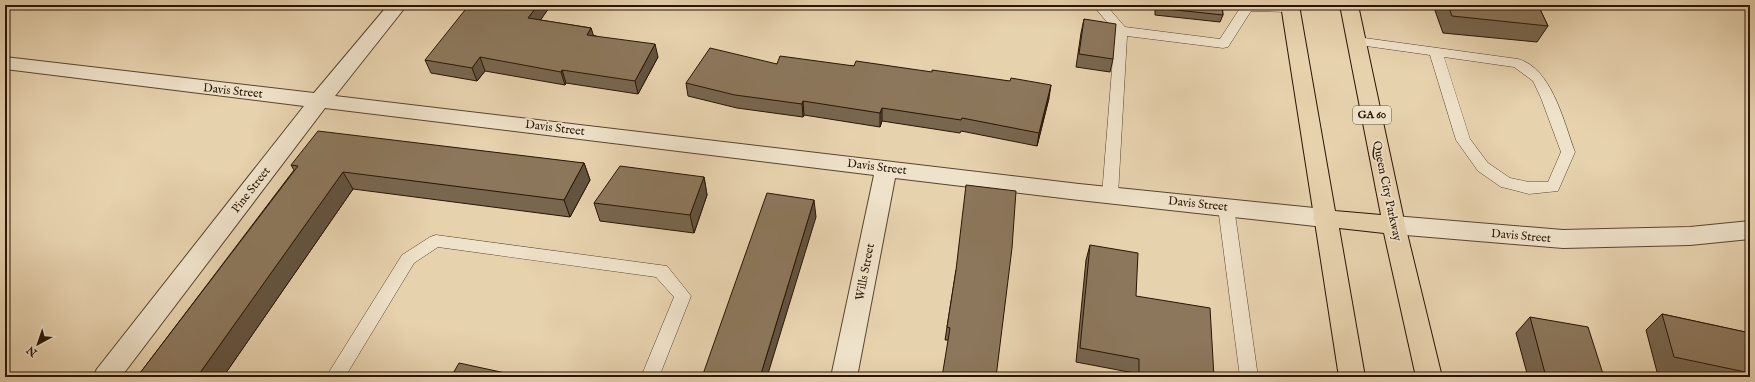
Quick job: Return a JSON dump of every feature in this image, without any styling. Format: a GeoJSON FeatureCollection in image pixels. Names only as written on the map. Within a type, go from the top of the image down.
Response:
{"type":"FeatureCollection","features":[{"type":"Feature","properties":{"kind":"main road","name":"Queen City Parkway"},"geometry":{"type":"LineString","coordinates":[[1349,5],[1394,225],[1429,377]]}},
{"type":"Feature","properties":{"kind":"main road"},"geometry":{"type":"LineString","coordinates":[[1290,6],[1324,218],[1352,377]]}},
{"type":"Feature","properties":{"kind":"main road","name":"Davis Street"},"geometry":{"type":"LineString","coordinates":[[1324,218],[1394,225]]}},
{"type":"Feature","properties":{"kind":"street","name":"Pine Street"},"geometry":{"type":"LineString","coordinates":[[106,377],[320,100],[398,5]]}},
{"type":"Feature","properties":{"kind":"street","name":"Davis Street"},"geometry":{"type":"LineString","coordinates":[[5,63],[1110,195],[1324,218]]}},
{"type":"Feature","properties":{"kind":"street","name":"Wills Street"},"geometry":{"type":"LineString","coordinates":[[844,377],[886,168]]}},
{"type":"Feature","properties":{"kind":"street","name":"Davis Street"},"geometry":{"type":"LineString","coordinates":[[1394,225],[1563,239],[1690,236],[1750,230]]}},
{"type":"Feature","properties":{"kind":"lane"},"geometry":{"type":"LineString","coordinates":[[1100,5],[1121,31],[1110,195]]}},
{"type":"Feature","properties":{"kind":"lane"},"geometry":{"type":"LineString","coordinates":[[1121,31],[1223,44],[1247,6],[1290,6]]}},
{"type":"Feature","properties":{"kind":"lane"},"geometry":{"type":"LineString","coordinates":[[1357,41],[1518,63],[1538,78],[1548,98],[1568,152],[1554,187],[1529,188],[1506,183],[1482,167],[1463,140],[1436,52]]}},
{"type":"Feature","properties":{"kind":"lane"},"geometry":{"type":"LineString","coordinates":[[1226,207],[1248,377]]}},
{"type":"Feature","properties":{"kind":"lane"},"geometry":{"type":"LineString","coordinates":[[335,377],[408,259],[436,240],[661,271],[683,296],[650,377]]}},
{"type":"Feature","properties":{"kind":"building"},"geometry":{"type":"Polygon","coordinates":[[[469,5],[538,5],[528,18],[591,28],[587,35],[655,44],[635,81],[562,70],[561,72],[480,57],[472,68],[425,60],[469,5]]]}},
{"type":"Feature","properties":{"kind":"building"},"geometry":{"type":"Polygon","coordinates":[[[1157,5],[1222,5],[1223,15],[1157,8],[1157,5]]]}},
{"type":"Feature","properties":{"kind":"building"},"geometry":{"type":"Polygon","coordinates":[[[1448,5],[1538,5],[1548,26],[1452,16],[1448,5]]]}},
{"type":"Feature","properties":{"kind":"building"},"geometry":{"type":"Polygon","coordinates":[[[1084,19],[1116,24],[1113,59],[1079,54],[1084,19]]]}},
{"type":"Feature","properties":{"kind":"building"},"geometry":{"type":"Polygon","coordinates":[[[710,48],[777,64],[780,56],[854,66],[856,61],[1010,81],[1011,78],[1051,85],[1039,133],[962,118],[961,120],[882,108],[880,113],[803,101],[802,104],[735,95],[686,83],[710,48]]]}},
{"type":"Feature","properties":{"kind":"building"},"geometry":{"type":"Polygon","coordinates":[[[318,131],[584,163],[564,200],[343,172],[197,377],[137,377],[298,166],[291,165],[318,131]]]}},
{"type":"Feature","properties":{"kind":"building"},"geometry":{"type":"Polygon","coordinates":[[[620,166],[704,177],[690,215],[594,203],[620,166]]]}},
{"type":"Feature","properties":{"kind":"building"},"geometry":{"type":"Polygon","coordinates":[[[966,185],[1016,191],[1012,248],[996,377],[942,377],[950,328],[947,327],[956,270],[966,185]]]}},
{"type":"Feature","properties":{"kind":"building"},"geometry":{"type":"Polygon","coordinates":[[[767,193],[814,200],[760,377],[702,377],[767,193]]]}},
{"type":"Feature","properties":{"kind":"building"},"geometry":{"type":"Polygon","coordinates":[[[1090,245],[1138,253],[1136,296],[1210,308],[1214,377],[1139,377],[1139,359],[1080,348],[1090,245]]]}},
{"type":"Feature","properties":{"kind":"building"},"geometry":{"type":"Polygon","coordinates":[[[1662,314],[1750,333],[1750,373],[1674,357],[1662,314]]]}},
{"type":"Feature","properties":{"kind":"building"},"geometry":{"type":"Polygon","coordinates":[[[1530,317],[1588,327],[1604,377],[1546,377],[1530,317]]]}},
{"type":"Feature","properties":{"kind":"building"},"geometry":{"type":"Polygon","coordinates":[[[459,363],[510,374],[508,377],[451,377],[459,363]]]}}]}
